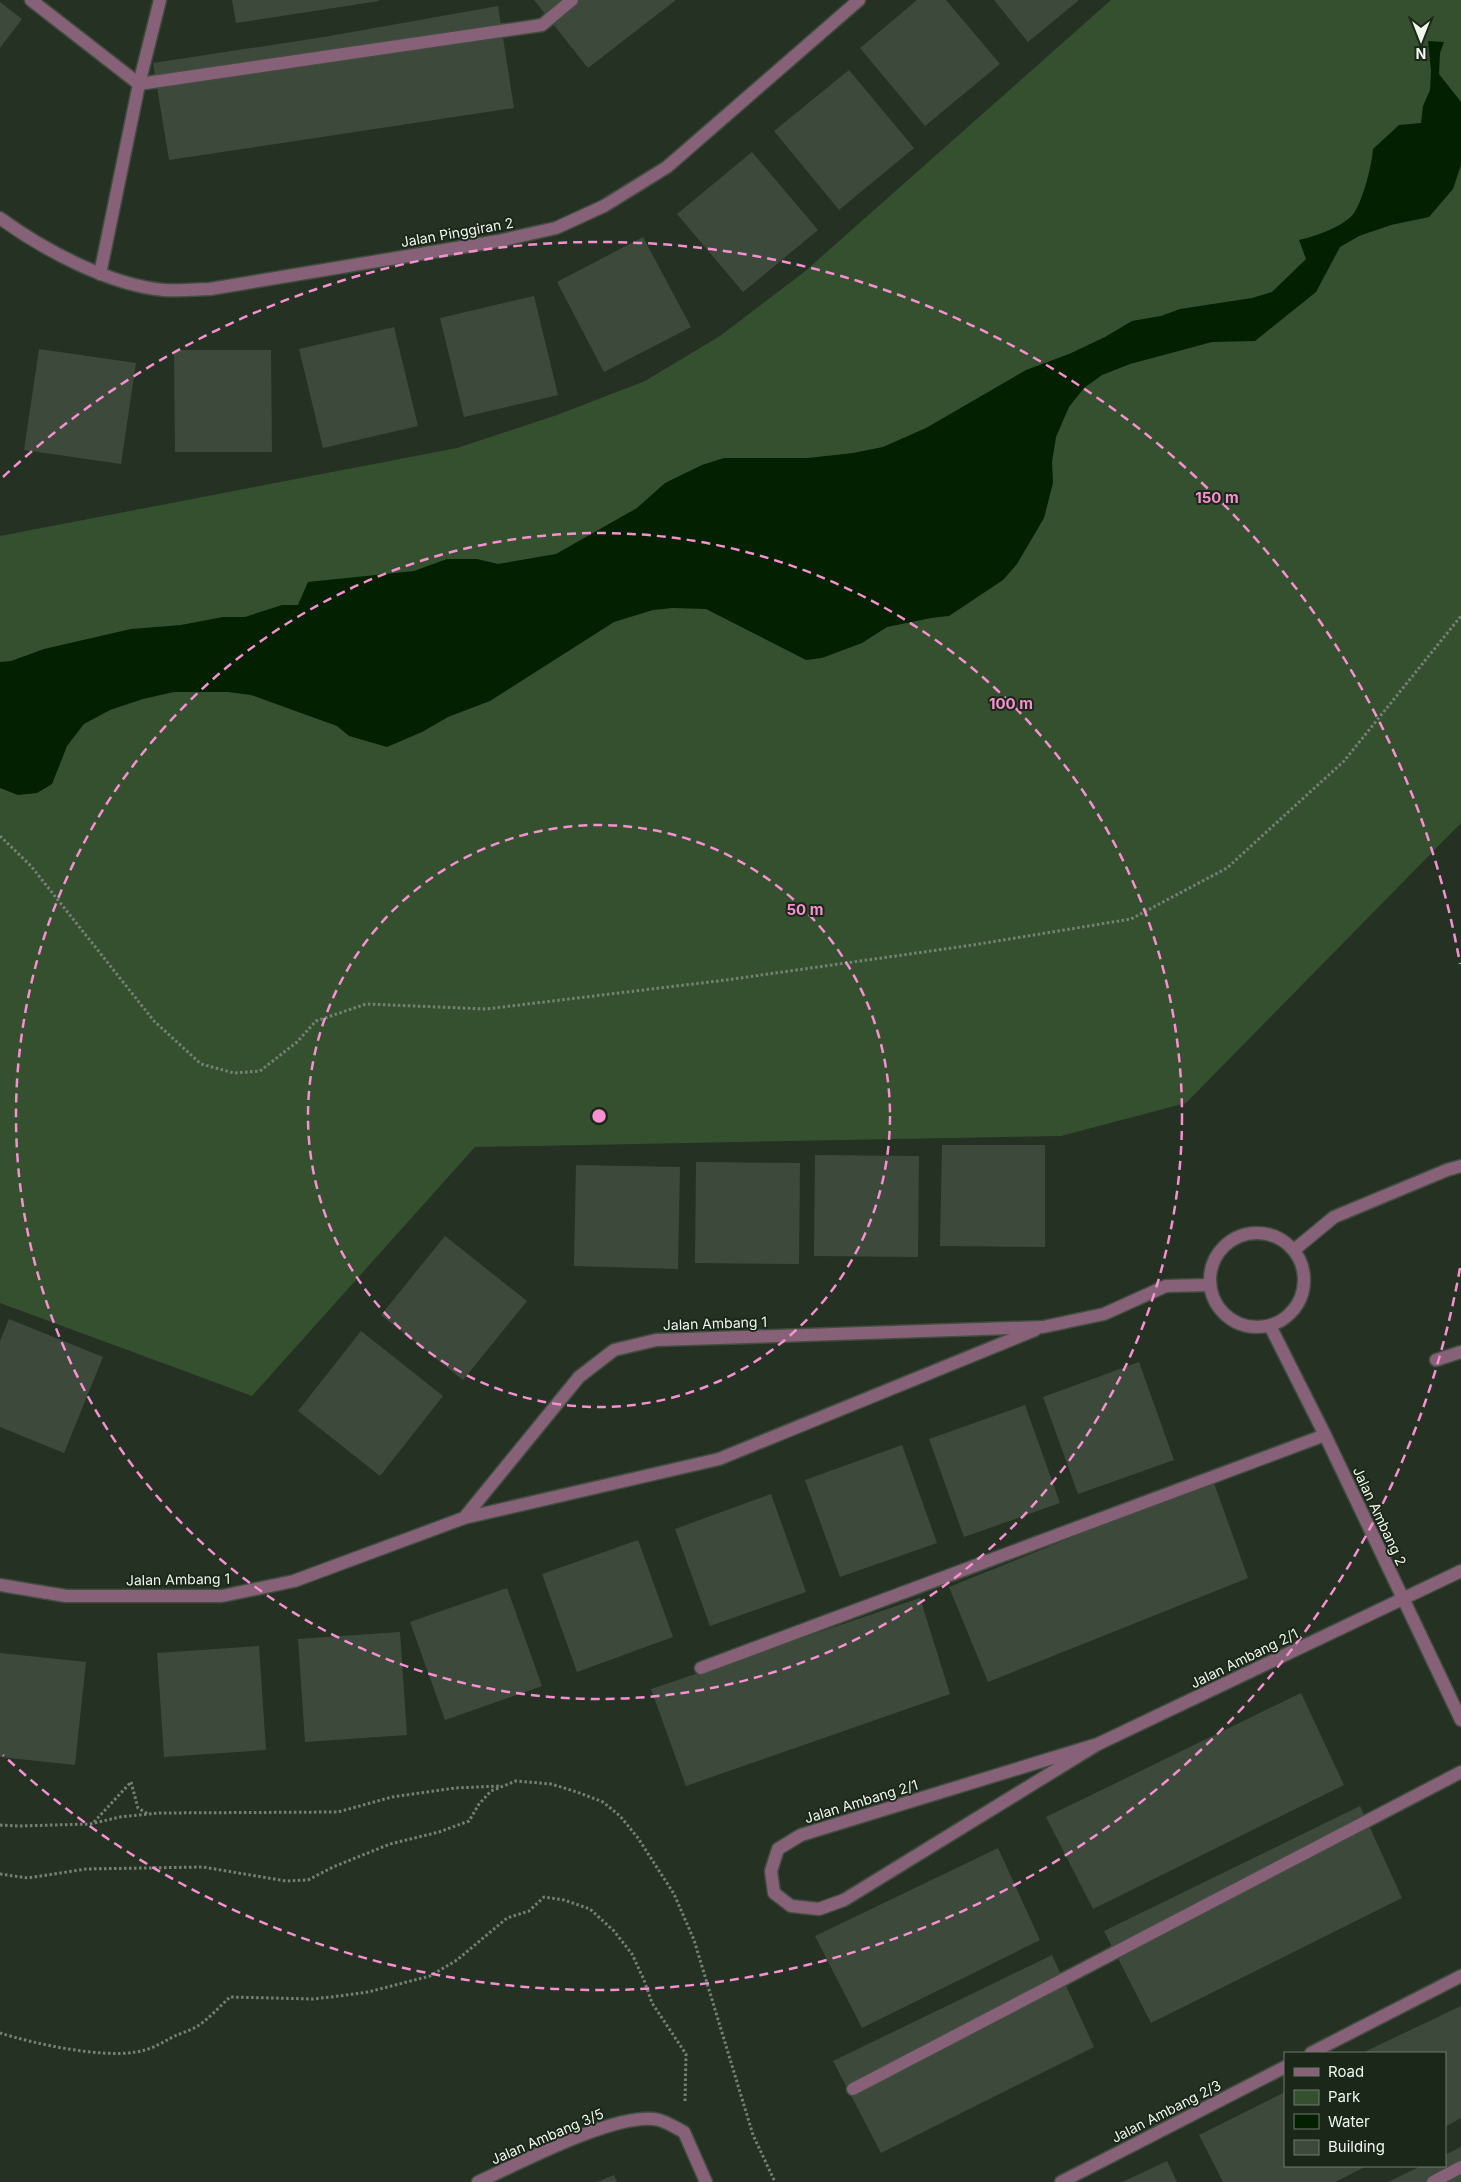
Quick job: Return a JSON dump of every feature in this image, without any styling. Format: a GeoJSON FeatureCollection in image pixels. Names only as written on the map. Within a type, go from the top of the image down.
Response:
{"type":"FeatureCollection","features":[{"type":"Feature","properties":{"kind":"street"},"geometry":{"type":"LineString","coordinates":[[31,0],[139,84],[542,25],[572,0]]}},
{"type":"Feature","properties":{"kind":"street"},"geometry":{"type":"LineString","coordinates":[[100,274],[139,84],[160,0]]}},
{"type":"Feature","properties":{"kind":"street","name":"Jalan Pinggiran 2"},"geometry":{"type":"LineString","coordinates":[[0,218],[81,267],[100,274],[164,290],[210,288],[498,241],[556,228],[604,206],[667,168],[860,0]]}},
{"type":"Feature","properties":{"kind":"street"},"geometry":{"type":"LineString","coordinates":[[1294,1250],[1334,1218],[1447,1170],[1461,1166]]}},
{"type":"Feature","properties":{"kind":"street"},"geometry":{"type":"LineString","coordinates":[[1259,1234],[1278,1238],[1294,1250],[1303,1272],[1302,1295],[1290,1315],[1270,1326],[1253,1328],[1237,1323],[1224,1314],[1214,1300],[1210,1285],[1212,1265],[1222,1248],[1238,1237],[1259,1234]]}},
{"type":"Feature","properties":{"kind":"street","name":"Jalan Ambang 1"},"geometry":{"type":"LineString","coordinates":[[464,1518],[579,1376],[614,1350],[656,1340],[1043,1327],[1104,1314],[1166,1286],[1210,1285]]}},
{"type":"Feature","properties":{"kind":"street","name":"Jalan Ambang 2"},"geometry":{"type":"LineString","coordinates":[[1270,1326],[1325,1434],[1461,1720]]}},
{"type":"Feature","properties":{"kind":"street","name":"Jalan Ambang 1"},"geometry":{"type":"LineString","coordinates":[[0,1585],[66,1596],[222,1596],[294,1581],[464,1518],[719,1459],[1043,1327]]}},
{"type":"Feature","properties":{"kind":"street"},"geometry":{"type":"LineString","coordinates":[[1436,1360],[1461,1352]]}},
{"type":"Feature","properties":{"kind":"street"},"geometry":{"type":"LineString","coordinates":[[701,1668],[1325,1434]]}},
{"type":"Feature","properties":{"kind":"street","name":"Jalan Ambang 2/1"},"geometry":{"type":"LineString","coordinates":[[1098,1744],[801,1835],[778,1849],[771,1871],[774,1893],[790,1906],[819,1909],[844,1900],[1098,1744],[1461,1570]]}},
{"type":"Feature","properties":{"kind":"street"},"geometry":{"type":"LineString","coordinates":[[853,2089],[1461,1772]]}},
{"type":"Feature","properties":{"kind":"street"},"geometry":{"type":"LineString","coordinates":[[1313,2052],[1461,1976]]}},
{"type":"Feature","properties":{"kind":"street","name":"Jalan Ambang 2/3"},"geometry":{"type":"LineString","coordinates":[[1061,2182],[1284,2068]]}},
{"type":"Feature","properties":{"kind":"street","name":"Jalan Ambang 3/5"},"geometry":{"type":"LineString","coordinates":[[478,2182],[604,2126],[632,2119],[659,2120],[684,2132]]}},
{"type":"Feature","properties":{"kind":"street"},"geometry":{"type":"LineString","coordinates":[[684,2132],[706,2182]]}},
{"type":"Feature","properties":{"kind":"street"},"geometry":{"type":"LineString","coordinates":[[1433,2182],[1461,2167]]}},
{"type":"Feature","properties":{"kind":"path"},"geometry":{"type":"LineString","coordinates":[[0,836],[31,866],[154,1021],[201,1064],[234,1073],[260,1071],[296,1042],[316,1021],[366,1004],[486,1009],[746,977],[973,945],[1131,919],[1227,868],[1344,761],[1461,616]]}},
{"type":"Feature","properties":{"kind":"path"},"geometry":{"type":"LineString","coordinates":[[0,1874],[28,1878],[76,1870],[119,1867],[203,1867],[286,1881],[308,1880],[390,1844],[438,1832],[469,1821],[479,1804],[491,1791],[516,1781],[551,1784],[577,1792],[602,1802],[614,1811],[638,1838],[674,1894],[688,1925],[720,2020],[753,2135],[775,2182]]}},
{"type":"Feature","properties":{"kind":"path"},"geometry":{"type":"LineString","coordinates":[[93,1822],[131,1782],[138,1808],[149,1814]]}},
{"type":"Feature","properties":{"kind":"path"},"geometry":{"type":"LineString","coordinates":[[0,1825],[18,1826],[93,1822],[149,1814],[338,1812],[392,1797],[455,1788],[502,1786]]}},
{"type":"Feature","properties":{"kind":"path"},"geometry":{"type":"LineString","coordinates":[[0,2033],[27,2041],[88,2052],[116,2054],[137,2052],[158,2046],[196,2027],[230,1997],[313,1999],[368,1992],[430,1976],[457,1960],[507,1918],[529,1911],[544,1897],[564,1900],[590,1909],[614,1930],[632,1954],[652,2003],[686,2054],[684,2132]]}},
{"type":"Feature","properties":{"kind":"green space"},"geometry":{"type":"Polygon","coordinates":[[[1111,0],[1461,0],[1461,823],[1186,1103],[1061,1136],[475,1147],[252,1396],[0,1303],[0,536],[457,448],[557,415],[645,381],[720,336],[803,273],[1111,0]]]}},
{"type":"Feature","properties":{"kind":"water"},"geometry":{"type":"Polygon","coordinates":[[[1428,41],[1444,42],[1440,53],[1439,74],[1461,102],[1461,165],[1453,189],[1429,217],[1391,225],[1359,236],[1340,247],[1316,292],[1255,341],[1212,342],[1130,364],[1102,375],[1084,388],[1069,407],[1056,437],[1052,462],[1053,483],[1044,518],[1017,564],[1003,580],[949,616],[887,627],[862,643],[822,658],[806,660],[706,609],[672,608],[653,610],[614,622],[490,701],[448,717],[422,732],[387,747],[349,736],[337,726],[251,695],[228,692],[174,692],[143,699],[110,710],[84,724],[67,746],[52,784],[37,793],[18,795],[0,788],[0,662],[11,661],[44,649],[131,629],[181,625],[223,617],[245,617],[282,605],[298,605],[308,582],[414,571],[447,559],[477,559],[498,564],[556,554],[637,508],[665,483],[702,465],[724,458],[808,458],[853,453],[883,447],[926,428],[1026,370],[1069,354],[1105,337],[1132,321],[1161,316],[1180,309],[1252,298],[1272,292],[1306,259],[1299,240],[1321,234],[1344,222],[1354,213],[1361,200],[1373,149],[1399,125],[1421,123],[1423,106],[1430,90],[1431,71],[1428,41]]]}},
{"type":"Feature","properties":{"kind":"building"},"geometry":{"type":"Polygon","coordinates":[[[232,0],[379,0],[379,1],[236,23],[232,0]]]}},
{"type":"Feature","properties":{"kind":"building"},"geometry":{"type":"Polygon","coordinates":[[[534,0],[676,0],[588,68],[534,0]]]}},
{"type":"Feature","properties":{"kind":"building"},"geometry":{"type":"Polygon","coordinates":[[[917,0],[946,0],[1000,64],[925,126],[860,48],[917,0]]]}},
{"type":"Feature","properties":{"kind":"building"},"geometry":{"type":"Polygon","coordinates":[[[994,0],[1079,0],[1028,42],[994,0]]]}},
{"type":"Feature","properties":{"kind":"building"},"geometry":{"type":"Polygon","coordinates":[[[0,2],[22,19],[0,48],[0,2]]]}},
{"type":"Feature","properties":{"kind":"building"},"geometry":{"type":"Polygon","coordinates":[[[498,6],[514,108],[169,160],[153,63],[324,37],[498,6]]]}},
{"type":"Feature","properties":{"kind":"building"},"geometry":{"type":"Polygon","coordinates":[[[849,70],[914,148],[839,210],[774,131],[849,70]]]}},
{"type":"Feature","properties":{"kind":"building"},"geometry":{"type":"Polygon","coordinates":[[[752,152],[818,230],[743,292],[677,214],[752,152]]]}},
{"type":"Feature","properties":{"kind":"building"},"geometry":{"type":"Polygon","coordinates":[[[643,237],[691,327],[604,372],[557,282],[643,237]]]}},
{"type":"Feature","properties":{"kind":"building"},"geometry":{"type":"Polygon","coordinates":[[[534,296],[558,395],[464,417],[440,318],[534,296]]]}},
{"type":"Feature","properties":{"kind":"building"},"geometry":{"type":"Polygon","coordinates":[[[394,327],[418,426],[323,448],[299,349],[394,327]]]}},
{"type":"Feature","properties":{"kind":"building"},"geometry":{"type":"Polygon","coordinates":[[[39,349],[136,363],[121,464],[24,450],[39,349]]]}},
{"type":"Feature","properties":{"kind":"building"},"geometry":{"type":"Polygon","coordinates":[[[174,350],[271,350],[272,452],[175,452],[174,350]]]}},
{"type":"Feature","properties":{"kind":"building"},"geometry":{"type":"Polygon","coordinates":[[[942,1145],[1045,1145],[1045,1247],[940,1246],[942,1145]]]}},
{"type":"Feature","properties":{"kind":"building"},"geometry":{"type":"Polygon","coordinates":[[[815,1155],[919,1156],[918,1257],[814,1256],[815,1155]]]}},
{"type":"Feature","properties":{"kind":"building"},"geometry":{"type":"Polygon","coordinates":[[[696,1162],[800,1163],[799,1264],[695,1263],[696,1162]]]}},
{"type":"Feature","properties":{"kind":"building"},"geometry":{"type":"Polygon","coordinates":[[[576,1165],[680,1167],[678,1269],[574,1266],[576,1165]]]}},
{"type":"Feature","properties":{"kind":"building"},"geometry":{"type":"Polygon","coordinates":[[[445,1236],[527,1301],[463,1380],[381,1315],[445,1236]]]}},
{"type":"Feature","properties":{"kind":"building"},"geometry":{"type":"Polygon","coordinates":[[[9,1319],[103,1357],[64,1453],[0,1427],[0,1341],[9,1319]]]}},
{"type":"Feature","properties":{"kind":"building"},"geometry":{"type":"Polygon","coordinates":[[[361,1331],[443,1396],[380,1476],[298,1411],[361,1331]]]}},
{"type":"Feature","properties":{"kind":"building"},"geometry":{"type":"Polygon","coordinates":[[[1139,1362],[1174,1460],[1078,1494],[1043,1397],[1139,1362]]]}},
{"type":"Feature","properties":{"kind":"building"},"geometry":{"type":"Polygon","coordinates":[[[1025,1405],[1060,1503],[964,1537],[929,1439],[1025,1405]]]}},
{"type":"Feature","properties":{"kind":"building"},"geometry":{"type":"Polygon","coordinates":[[[902,1445],[937,1543],[840,1577],[805,1480],[902,1445]]]}},
{"type":"Feature","properties":{"kind":"building"},"geometry":{"type":"Polygon","coordinates":[[[1214,1483],[1248,1578],[988,1682],[949,1587],[1100,1526],[1214,1483]]]}},
{"type":"Feature","properties":{"kind":"building"},"geometry":{"type":"Polygon","coordinates":[[[771,1494],[806,1592],[710,1626],[675,1529],[771,1494]]]}},
{"type":"Feature","properties":{"kind":"building"},"geometry":{"type":"Polygon","coordinates":[[[638,1540],[673,1637],[577,1672],[542,1574],[638,1540]]]}},
{"type":"Feature","properties":{"kind":"building"},"geometry":{"type":"Polygon","coordinates":[[[507,1588],[542,1686],[445,1720],[410,1622],[507,1588]]]}},
{"type":"Feature","properties":{"kind":"building"},"geometry":{"type":"Polygon","coordinates":[[[920,1598],[950,1694],[686,1786],[651,1689],[920,1598]]]}},
{"type":"Feature","properties":{"kind":"building"},"geometry":{"type":"Polygon","coordinates":[[[400,1632],[407,1735],[305,1742],[298,1639],[400,1632]]]}},
{"type":"Feature","properties":{"kind":"building"},"geometry":{"type":"Polygon","coordinates":[[[259,1646],[266,1750],[164,1757],[157,1653],[259,1646]]]}},
{"type":"Feature","properties":{"kind":"building"},"geometry":{"type":"Polygon","coordinates":[[[0,1653],[86,1662],[75,1765],[0,1757],[0,1653]]]}},
{"type":"Feature","properties":{"kind":"building"},"geometry":{"type":"Polygon","coordinates":[[[1301,1693],[1344,1785],[1093,1909],[1046,1817],[1301,1693]]]}},
{"type":"Feature","properties":{"kind":"building"},"geometry":{"type":"Polygon","coordinates":[[[1360,1806],[1402,1898],[1151,2023],[1104,1931],[1360,1806]]]}},
{"type":"Feature","properties":{"kind":"building"},"geometry":{"type":"Polygon","coordinates":[[[998,1848],[1040,1940],[862,2028],[815,1936],[998,1848]]]}},
{"type":"Feature","properties":{"kind":"building"},"geometry":{"type":"Polygon","coordinates":[[[1052,1955],[1094,2047],[881,2153],[833,2061],[1052,1955]]]}},
{"type":"Feature","properties":{"kind":"building"},"geometry":{"type":"Polygon","coordinates":[[[1461,2006],[1461,2118],[1446,2126],[1446,2052],[1364,2052],[1461,2006]]]}},
{"type":"Feature","properties":{"kind":"building"},"geometry":{"type":"Polygon","coordinates":[[[1284,2092],[1284,2167],[1365,2167],[1335,2182],[1223,2182],[1199,2135],[1284,2092]]]}},
{"type":"Feature","properties":{"kind":"building"},"geometry":{"type":"Polygon","coordinates":[[[1461,2147],[1461,2182],[1388,2182],[1419,2167],[1446,2167],[1446,2154],[1461,2147]]]}},
{"type":"Feature","properties":{"kind":"building"},"geometry":{"type":"Polygon","coordinates":[[[1167,2161],[1177,2182],[1122,2182],[1133,2177],[1167,2161]]]}},
{"type":"Feature","properties":{"kind":"building"},"geometry":{"type":"Polygon","coordinates":[[[614,2175],[617,2182],[597,2182],[614,2175]]]}}]}
